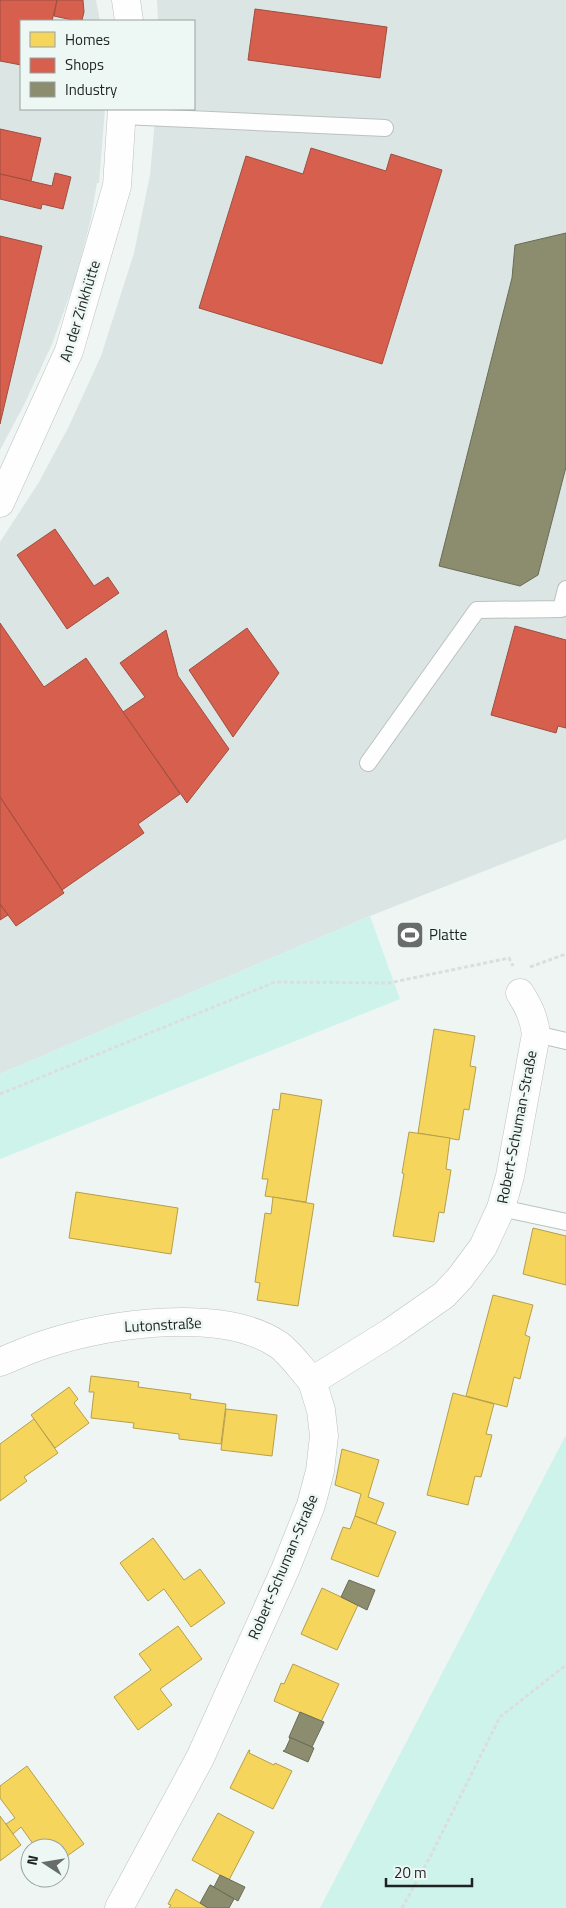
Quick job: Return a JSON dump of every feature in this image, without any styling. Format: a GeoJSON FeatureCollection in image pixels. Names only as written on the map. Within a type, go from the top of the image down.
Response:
{"type":"FeatureCollection","features":[{"type":"Feature","properties":{"kind":"street"},"geometry":{"type":"LineString","coordinates":[[126,0],[129,20]]}},
{"type":"Feature","properties":{"kind":"street","name":"An der Zinkhütte"},"geometry":{"type":"LineString","coordinates":[[0,503],[70,351],[117,186],[122,112]]}},
{"type":"Feature","properties":{"kind":"street","name":"Robert-Schuman-Straße"},"geometry":{"type":"LineString","coordinates":[[119,1908],[200,1758],[285,1570],[311,1505],[320,1471],[324,1436],[320,1404],[312,1381],[391,1332],[444,1294],[460,1278],[483,1247],[501,1208],[510,1176],[536,1034],[535,1021],[520,979]]}},
{"type":"Feature","properties":{"kind":"street","name":"Lutonstraße"},"geometry":{"type":"LineString","coordinates":[[0,1362],[45,1344],[78,1335],[115,1328],[185,1321],[233,1327],[269,1340],[288,1354],[312,1381]]}},
{"type":"Feature","properties":{"kind":"lane"},"geometry":{"type":"LineString","coordinates":[[122,112],[385,128]]}},
{"type":"Feature","properties":{"kind":"lane"},"geometry":{"type":"LineString","coordinates":[[368,763],[477,610],[561,609],[566,589]]}},
{"type":"Feature","properties":{"kind":"lane"},"geometry":{"type":"LineString","coordinates":[[536,1034],[566,1040]]}},
{"type":"Feature","properties":{"kind":"lane"},"geometry":{"type":"LineString","coordinates":[[501,1208],[566,1222]]}},
{"type":"Feature","properties":{"kind":"path"},"geometry":{"type":"LineString","coordinates":[[0,1094],[275,982],[389,983],[509,958],[520,979],[566,954]]}},
{"type":"Feature","properties":{"kind":"path"},"geometry":{"type":"LineString","coordinates":[[402,1908],[430,1857],[500,1717],[566,1665]]}},
{"type":"Feature","properties":{"kind":"shaded area"},"geometry":{"type":"Polygon","coordinates":[[[0,0],[96,0],[100,20],[20,20],[20,110],[105,110],[99,183],[97,183],[91,219],[74,283],[52,344],[25,403],[0,450],[0,0]]]}},
{"type":"Feature","properties":{"kind":"shaded area"},"geometry":{"type":"Polygon","coordinates":[[[157,0],[566,0],[566,839],[370,916],[0,1074],[0,542],[39,482],[69,426],[101,356],[134,253],[150,175],[156,110],[195,110],[195,20],[158,20],[157,0]]]}},
{"type":"Feature","properties":{"kind":"green space"},"geometry":{"type":"Polygon","coordinates":[[[370,916],[400,999],[0,1159],[0,1074],[370,916]]]}},
{"type":"Feature","properties":{"kind":"green space"},"geometry":{"type":"Polygon","coordinates":[[[566,1435],[566,1908],[320,1908],[566,1435]]]}},
{"type":"Feature","properties":{"kind":"building: Homes"},"geometry":{"type":"Polygon","coordinates":[[[434,1029],[475,1036],[470,1066],[476,1067],[469,1110],[464,1109],[459,1140],[418,1133],[434,1029]]]}},
{"type":"Feature","properties":{"kind":"building: Homes"},"geometry":{"type":"Polygon","coordinates":[[[281,1093],[322,1100],[306,1202],[265,1196],[268,1179],[262,1179],[273,1109],[279,1110],[281,1093]]]}},
{"type":"Feature","properties":{"kind":"building: Homes"},"geometry":{"type":"Polygon","coordinates":[[[409,1132],[450,1138],[446,1169],[451,1170],[444,1213],[439,1212],[434,1242],[393,1236],[409,1132]]]}},
{"type":"Feature","properties":{"kind":"building: Homes"},"geometry":{"type":"Polygon","coordinates":[[[76,1192],[178,1208],[171,1254],[69,1238],[76,1192]]]}},
{"type":"Feature","properties":{"kind":"building: Homes"},"geometry":{"type":"Polygon","coordinates":[[[273,1197],[314,1204],[298,1306],[257,1300],[260,1283],[255,1282],[265,1213],[271,1214],[273,1197]]]}},
{"type":"Feature","properties":{"kind":"building: Homes"},"geometry":{"type":"Polygon","coordinates":[[[533,1228],[566,1236],[566,1285],[523,1274],[533,1228]]]}},
{"type":"Feature","properties":{"kind":"building: Homes"},"geometry":{"type":"Polygon","coordinates":[[[493,1295],[533,1305],[525,1335],[530,1337],[520,1379],[514,1377],[507,1407],[466,1396],[493,1295]]]}},
{"type":"Feature","properties":{"kind":"building: Homes"},"geometry":{"type":"Polygon","coordinates":[[[91,1376],[139,1382],[138,1387],[191,1394],[190,1399],[226,1404],[221,1444],[179,1439],[179,1434],[133,1428],[134,1423],[91,1418],[94,1392],[89,1392],[91,1376]]]}},
{"type":"Feature","properties":{"kind":"building: Homes"},"geometry":{"type":"Polygon","coordinates":[[[69,1387],[78,1399],[74,1403],[89,1423],[55,1448],[31,1415],[69,1387]]]}},
{"type":"Feature","properties":{"kind":"building: Homes"},"geometry":{"type":"Polygon","coordinates":[[[453,1393],[494,1404],[486,1434],[492,1435],[481,1477],[475,1476],[468,1505],[427,1495],[453,1393]]]}},
{"type":"Feature","properties":{"kind":"building: Homes"},"geometry":{"type":"Polygon","coordinates":[[[226,1409],[277,1415],[272,1456],[221,1450],[226,1409]]]}},
{"type":"Feature","properties":{"kind":"building: Homes"},"geometry":{"type":"Polygon","coordinates":[[[34,1419],[58,1453],[24,1477],[27,1481],[0,1501],[0,1444],[34,1419]]]}},
{"type":"Feature","properties":{"kind":"building: Homes"},"geometry":{"type":"Polygon","coordinates":[[[342,1449],[379,1460],[368,1497],[384,1503],[376,1524],[355,1516],[361,1494],[335,1485],[342,1449]]]}},
{"type":"Feature","properties":{"kind":"building: Homes"},"geometry":{"type":"Polygon","coordinates":[[[355,1516],[396,1532],[378,1577],[331,1559],[343,1527],[350,1529],[355,1516]]]}},
{"type":"Feature","properties":{"kind":"building: Homes"},"geometry":{"type":"Polygon","coordinates":[[[153,1538],[184,1580],[200,1569],[225,1603],[191,1627],[164,1589],[148,1601],[120,1563],[153,1538]]]}},
{"type":"Feature","properties":{"kind":"building: Homes"},"geometry":{"type":"Polygon","coordinates":[[[322,1588],[358,1605],[337,1650],[301,1634],[322,1588]]]}},
{"type":"Feature","properties":{"kind":"building: Homes"},"geometry":{"type":"Polygon","coordinates":[[[178,1626],[202,1659],[160,1689],[172,1705],[138,1730],[114,1697],[151,1670],[139,1654],[178,1626]]]}},
{"type":"Feature","properties":{"kind":"building: Homes"},"geometry":{"type":"Polygon","coordinates":[[[293,1664],[339,1684],[321,1722],[274,1701],[281,1683],[284,1684],[293,1664]]]}},
{"type":"Feature","properties":{"kind":"building: Homes"},"geometry":{"type":"Polygon","coordinates":[[[249,1750],[249,1753],[292,1771],[273,1809],[230,1788],[249,1750]]]}},
{"type":"Feature","properties":{"kind":"building: Homes"},"geometry":{"type":"Polygon","coordinates":[[[27,1766],[84,1844],[70,1854],[70,1838],[29,1838],[21,1827],[13,1834],[6,1824],[15,1818],[0,1798],[0,1786],[27,1766]]]}},
{"type":"Feature","properties":{"kind":"building: Homes"},"geometry":{"type":"Polygon","coordinates":[[[218,1813],[254,1832],[229,1880],[192,1860],[218,1813]]]}},
{"type":"Feature","properties":{"kind":"building: Homes"},"geometry":{"type":"Polygon","coordinates":[[[0,1816],[20,1846],[0,1861],[0,1816]]]}},
{"type":"Feature","properties":{"kind":"building: Homes"},"geometry":{"type":"Polygon","coordinates":[[[176,1889],[208,1908],[169,1908],[171,1905],[168,1904],[176,1889]]]}},
{"type":"Feature","properties":{"kind":"building: Shops"},"geometry":{"type":"Polygon","coordinates":[[[0,0],[57,0],[52,20],[20,20],[20,65],[0,61],[0,0]]]}},
{"type":"Feature","properties":{"kind":"building: Shops"},"geometry":{"type":"Polygon","coordinates":[[[57,0],[83,0],[84,12],[82,20],[54,16],[57,0]]]}},
{"type":"Feature","properties":{"kind":"building: Shops"},"geometry":{"type":"Polygon","coordinates":[[[255,9],[387,27],[380,78],[248,60],[255,9]]]}},
{"type":"Feature","properties":{"kind":"building: Shops"},"geometry":{"type":"Polygon","coordinates":[[[0,129],[41,138],[31,181],[0,174],[0,129]]]}},
{"type":"Feature","properties":{"kind":"building: Shops"},"geometry":{"type":"Polygon","coordinates":[[[311,148],[386,171],[391,154],[442,170],[382,364],[199,308],[246,156],[303,174],[311,148]]]}},
{"type":"Feature","properties":{"kind":"building: Shops"},"geometry":{"type":"Polygon","coordinates":[[[55,173],[71,177],[63,209],[42,204],[41,209],[0,199],[0,174],[52,186],[55,173]]]}},
{"type":"Feature","properties":{"kind":"building: Shops"},"geometry":{"type":"Polygon","coordinates":[[[0,236],[42,246],[0,424],[0,236]]]}},
{"type":"Feature","properties":{"kind":"building: Shops"},"geometry":{"type":"Polygon","coordinates":[[[55,529],[94,586],[108,577],[119,593],[67,629],[17,555],[55,529]]]}},
{"type":"Feature","properties":{"kind":"building: Shops"},"geometry":{"type":"Polygon","coordinates":[[[0,623],[44,687],[86,658],[180,794],[138,824],[144,833],[62,890],[0,797],[0,623]]]}},
{"type":"Feature","properties":{"kind":"building: Shops"},"geometry":{"type":"Polygon","coordinates":[[[515,626],[566,640],[566,728],[558,726],[556,733],[491,715],[515,626]]]}},
{"type":"Feature","properties":{"kind":"building: Shops"},"geometry":{"type":"Polygon","coordinates":[[[247,628],[279,673],[233,737],[189,670],[247,628]]]}},
{"type":"Feature","properties":{"kind":"building: Shops"},"geometry":{"type":"Polygon","coordinates":[[[166,630],[178,676],[229,749],[187,803],[123,712],[145,697],[120,663],[166,630]]]}},
{"type":"Feature","properties":{"kind":"building: Shops"},"geometry":{"type":"Polygon","coordinates":[[[0,797],[64,893],[16,926],[0,904],[0,797]]]}},
{"type":"Feature","properties":{"kind":"building: Shops"},"geometry":{"type":"Polygon","coordinates":[[[0,904],[8,915],[0,920],[0,904]]]}},
{"type":"Feature","properties":{"kind":"building: Industry"},"geometry":{"type":"Polygon","coordinates":[[[566,233],[566,467],[538,575],[520,586],[439,566],[512,278],[515,245],[566,233]]]}},
{"type":"Feature","properties":{"kind":"building: Industry"},"geometry":{"type":"Polygon","coordinates":[[[349,1580],[375,1590],[367,1610],[341,1597],[349,1580]]]}},
{"type":"Feature","properties":{"kind":"building: Industry"},"geometry":{"type":"Polygon","coordinates":[[[300,1712],[324,1722],[312,1747],[289,1737],[300,1712]]]}},
{"type":"Feature","properties":{"kind":"building: Industry"},"geometry":{"type":"Polygon","coordinates":[[[289,1737],[314,1748],[308,1762],[283,1751],[290,1739],[289,1737]]]}},
{"type":"Feature","properties":{"kind":"building: Industry"},"geometry":{"type":"Polygon","coordinates":[[[220,1875],[245,1887],[238,1901],[210,1885],[214,1887],[220,1875]]]}},
{"type":"Feature","properties":{"kind":"building: Industry"},"geometry":{"type":"Polygon","coordinates":[[[210,1885],[234,1899],[229,1908],[208,1908],[200,1903],[210,1885]]]}},
{"type":"Feature","properties":{"kind":"place","name":"Platte"},"geometry":{"type":"Point","coordinates":[410,935]}}]}
